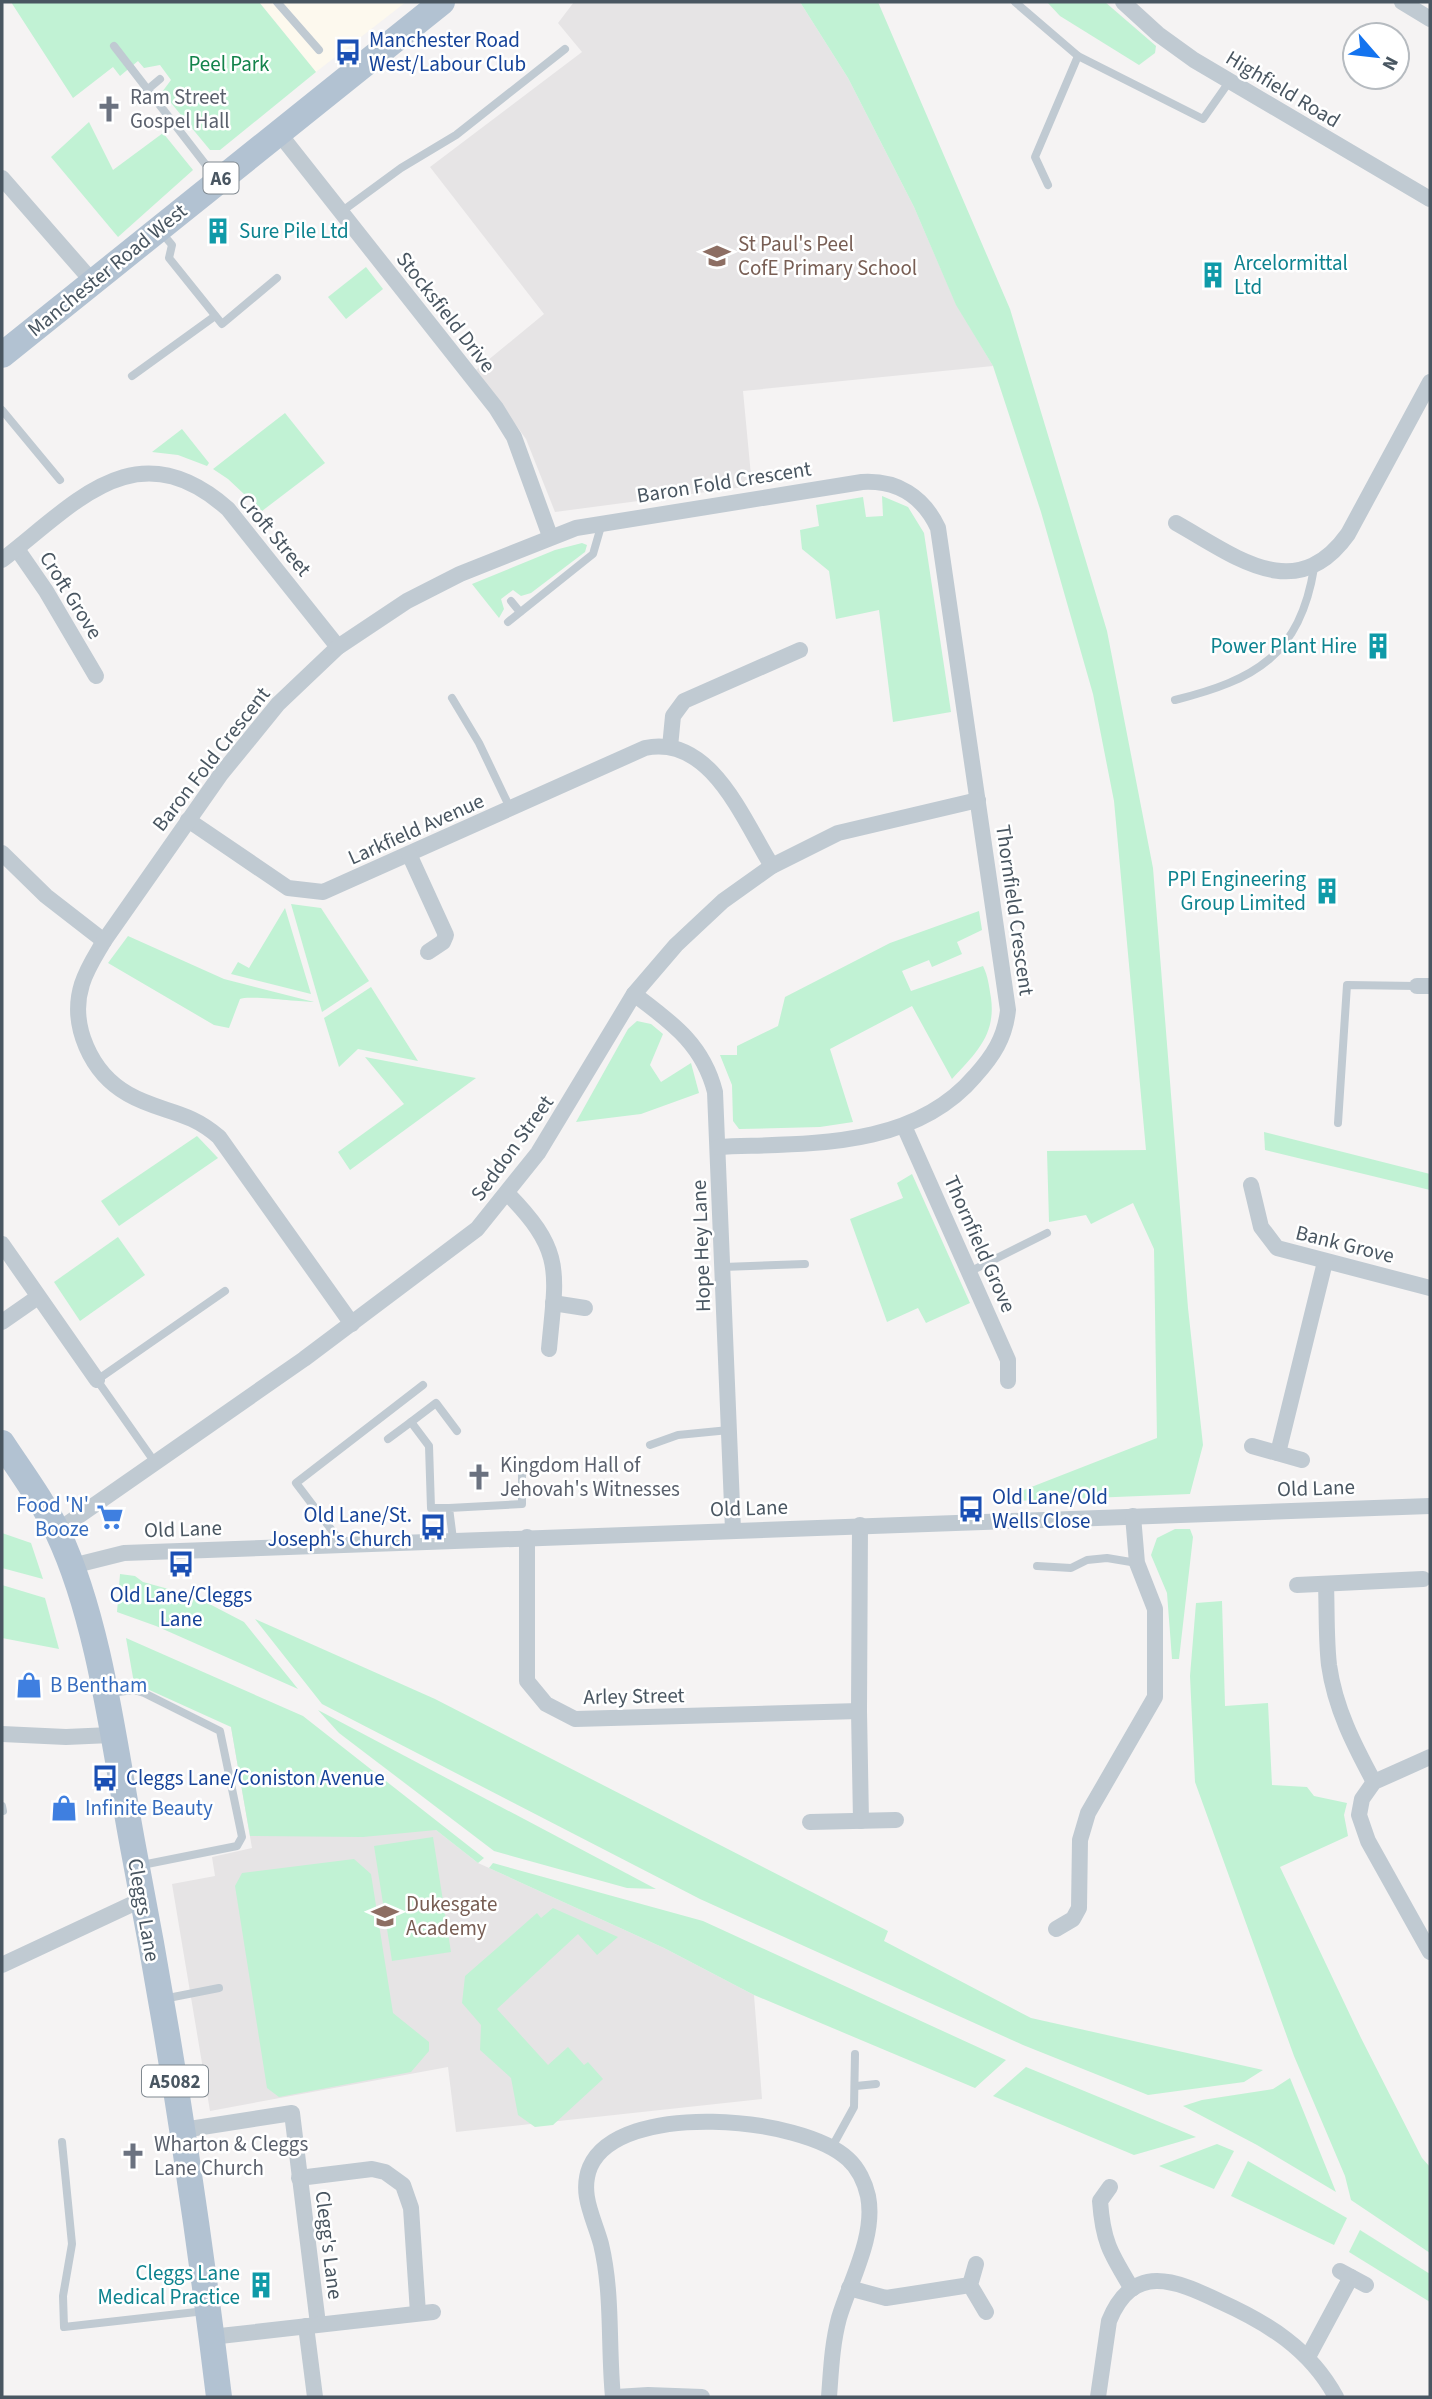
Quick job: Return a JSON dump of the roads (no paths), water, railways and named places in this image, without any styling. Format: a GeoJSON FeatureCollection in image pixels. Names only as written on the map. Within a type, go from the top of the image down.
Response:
{"type":"FeatureCollection","features":[{"type":"Feature","properties":{"kind":"main road","name":"Manchester Road West"},"geometry":{"type":"LineString","coordinates":[[2,355],[442,2]]}},
{"type":"Feature","properties":{"kind":"main road","name":"Cleggs Lane"},"geometry":{"type":"LineString","coordinates":[[2,1443],[57,1531],[75,1577],[102,1686],[137,1866],[183,2130],[219,2397]]}},
{"type":"Feature","properties":{"kind":"street","name":"Highfield Road"},"geometry":{"type":"LineString","coordinates":[[1123,2],[1158,34],[1229,82],[1430,199]]}},
{"type":"Feature","properties":{"kind":"street"},"geometry":{"type":"LineString","coordinates":[[1402,2],[1430,19]]}},
{"type":"Feature","properties":{"kind":"street","name":"Stocksfield Drive"},"geometry":{"type":"LineString","coordinates":[[278,132],[502,418],[527,468],[550,536]]}},
{"type":"Feature","properties":{"kind":"street"},"geometry":{"type":"LineString","coordinates":[[2,178],[92,281]]}},
{"type":"Feature","properties":{"kind":"street"},"geometry":{"type":"LineString","coordinates":[[1176,523],[1251,565],[1276,571],[1314,568],[1335,554],[1348,534],[1430,382]]}},
{"type":"Feature","properties":{"kind":"street","name":"Croft Street"},"geometry":{"type":"LineString","coordinates":[[2,560],[100,484],[135,474],[173,478],[210,494],[228,509],[338,647]]}},
{"type":"Feature","properties":{"kind":"street","name":"Baron Fold Crescent"},"geometry":{"type":"LineString","coordinates":[[352,1324],[219,1137],[190,1116],[128,1094],[113,1084],[91,1056],[83,1037],[78,1003],[87,970],[104,941],[188,820],[248,738],[307,675],[338,647],[418,596],[460,574],[550,536],[602,523],[862,482],[891,484],[915,496],[933,516],[938,528],[978,800]]}},
{"type":"Feature","properties":{"kind":"street","name":"Croft Grove"},"geometry":{"type":"LineString","coordinates":[[17,549],[47,591],[87,671]]}},
{"type":"Feature","properties":{"kind":"street"},"geometry":{"type":"LineString","coordinates":[[772,866],[714,773],[691,754],[670,747],[673,716],[684,701],[800,650]]}},
{"type":"Feature","properties":{"kind":"street","name":"Larkfield Avenue"},"geometry":{"type":"LineString","coordinates":[[188,820],[288,888],[323,892],[645,748],[670,747]]}},
{"type":"Feature","properties":{"kind":"street","name":"Seddon Street"},"geometry":{"type":"LineString","coordinates":[[57,1531],[156,1464],[456,1248],[508,1194],[555,1127],[634,994],[695,926],[772,866],[838,833],[978,800]]}},
{"type":"Feature","properties":{"kind":"street","name":"Thornfield Crescent"},"geometry":{"type":"LineString","coordinates":[[718,1147],[835,1141],[904,1126],[929,1116],[960,1093],[995,1052],[1006,1024],[1006,998],[978,800]]}},
{"type":"Feature","properties":{"kind":"street"},"geometry":{"type":"LineString","coordinates":[[2,853],[46,896],[104,941]]}},
{"type":"Feature","properties":{"kind":"street"},"geometry":{"type":"LineString","coordinates":[[409,854],[446,935],[443,942],[428,951]]}},
{"type":"Feature","properties":{"kind":"street","name":"Hope Hey Lane"},"geometry":{"type":"LineString","coordinates":[[634,994],[677,1026],[704,1059],[715,1092],[733,1530]]}},
{"type":"Feature","properties":{"kind":"street","name":"Thornfield Grove"},"geometry":{"type":"LineString","coordinates":[[904,1126],[1008,1360],[1007,1381]]}},
{"type":"Feature","properties":{"kind":"street","name":"Bank Grove"},"geometry":{"type":"LineString","coordinates":[[1251,1185],[1261,1227],[1268,1239],[1288,1253],[1430,1287]]}},
{"type":"Feature","properties":{"kind":"street"},"geometry":{"type":"LineString","coordinates":[[508,1194],[536,1222],[550,1247],[556,1275],[549,1349]]}},
{"type":"Feature","properties":{"kind":"street"},"geometry":{"type":"LineString","coordinates":[[2,1244],[97,1380]]}},
{"type":"Feature","properties":{"kind":"street"},"geometry":{"type":"LineString","coordinates":[[1278,1453],[1325,1262]]}},
{"type":"Feature","properties":{"kind":"street"},"geometry":{"type":"LineString","coordinates":[[2,1322],[38,1297]]}},
{"type":"Feature","properties":{"kind":"street"},"geometry":{"type":"LineString","coordinates":[[553,1303],[585,1308]]}},
{"type":"Feature","properties":{"kind":"street"},"geometry":{"type":"LineString","coordinates":[[1252,1446],[1301,1460]]}},
{"type":"Feature","properties":{"kind":"street","name":"Old Lane"},"geometry":{"type":"LineString","coordinates":[[75,1577],[124,1553],[453,1539],[1430,1506]]}},
{"type":"Feature","properties":{"kind":"street"},"geometry":{"type":"LineString","coordinates":[[1056,1929],[1076,1913],[1082,1896],[1079,1850],[1082,1830],[1095,1799],[1155,1697],[1155,1609],[1137,1563],[1133,1516]]}},
{"type":"Feature","properties":{"kind":"street"},"geometry":{"type":"LineString","coordinates":[[860,1525],[859,1711],[862,1821]]}},
{"type":"Feature","properties":{"kind":"street","name":"Arley Street"},"geometry":{"type":"LineString","coordinates":[[527,1537],[527,1681],[546,1704],[575,1719],[859,1711]]}},
{"type":"Feature","properties":{"kind":"street"},"geometry":{"type":"LineString","coordinates":[[1297,1585],[1423,1579]]}},
{"type":"Feature","properties":{"kind":"street"},"geometry":{"type":"LineString","coordinates":[[1326,1584],[1329,1665],[1334,1691],[1350,1737],[1374,1782]]}},
{"type":"Feature","properties":{"kind":"street"},"geometry":{"type":"LineString","coordinates":[[2,1734],[66,1737],[111,1735]]}},
{"type":"Feature","properties":{"kind":"street"},"geometry":{"type":"LineString","coordinates":[[1430,1757],[1374,1782],[1362,1799],[1360,1821],[1367,1841],[1430,1952]]}},
{"type":"Feature","properties":{"kind":"street"},"geometry":{"type":"LineString","coordinates":[[810,1822],[896,1820]]}},
{"type":"Feature","properties":{"kind":"street"},"geometry":{"type":"LineString","coordinates":[[2,1965],[143,1899]]}},
{"type":"Feature","properties":{"kind":"street"},"geometry":{"type":"LineString","coordinates":[[1076,1913],[1091,1922]]}},
{"type":"Feature","properties":{"kind":"street","name":"Clegg's Lane"},"geometry":{"type":"LineString","coordinates":[[183,2130],[292,2113],[316,2397]]}},
{"type":"Feature","properties":{"kind":"street"},"geometry":{"type":"LineString","coordinates":[[702,2397],[614,2397],[606,2276],[601,2244],[586,2195],[586,2181],[599,2152],[620,2136],[634,2131],[710,2123],[771,2127],[807,2136],[832,2147],[849,2160],[861,2175],[870,2212],[867,2233],[834,2338],[828,2397]]}},
{"type":"Feature","properties":{"kind":"street"},"geometry":{"type":"LineString","coordinates":[[210,2324],[312,2325],[426,2312],[411,2208],[403,2185],[384,2172],[372,2169],[299,2178]]}},
{"type":"Feature","properties":{"kind":"street"},"geometry":{"type":"LineString","coordinates":[[1110,2187],[1100,2201],[1102,2234],[1106,2246],[1132,2289]]}},
{"type":"Feature","properties":{"kind":"street"},"geometry":{"type":"LineString","coordinates":[[976,2264],[970,2285],[986,2312]]}},
{"type":"Feature","properties":{"kind":"street"},"geometry":{"type":"LineString","coordinates":[[1308,2357],[1352,2278]]}},
{"type":"Feature","properties":{"kind":"street"},"geometry":{"type":"LineString","coordinates":[[1098,2397],[1109,2321],[1121,2299],[1132,2289],[1154,2280],[1183,2283],[1265,2324],[1308,2357],[1336,2397]]}},
{"type":"Feature","properties":{"kind":"street"},"geometry":{"type":"LineString","coordinates":[[849,2288],[886,2298],[970,2285]]}},
{"type":"Feature","properties":{"kind":"lane"},"geometry":{"type":"LineString","coordinates":[[278,2],[319,50]]}},
{"type":"Feature","properties":{"kind":"lane"},"geometry":{"type":"LineString","coordinates":[[1015,2],[1078,56],[1203,119],[1229,82]]}},
{"type":"Feature","properties":{"kind":"lane"},"geometry":{"type":"LineString","coordinates":[[114,46],[218,180]]}},
{"type":"Feature","properties":{"kind":"lane"},"geometry":{"type":"LineString","coordinates":[[341,212],[401,168],[456,135],[565,49]]}},
{"type":"Feature","properties":{"kind":"lane"},"geometry":{"type":"LineString","coordinates":[[1048,186],[1035,157],[1078,56]]}},
{"type":"Feature","properties":{"kind":"lane"},"geometry":{"type":"LineString","coordinates":[[147,90],[160,79]]}},
{"type":"Feature","properties":{"kind":"lane"},"geometry":{"type":"LineString","coordinates":[[158,228],[172,245],[169,258],[222,324],[277,278]]}},
{"type":"Feature","properties":{"kind":"lane"},"geometry":{"type":"LineString","coordinates":[[132,376],[215,316]]}},
{"type":"Feature","properties":{"kind":"lane"},"geometry":{"type":"LineString","coordinates":[[2,410],[60,480]]}},
{"type":"Feature","properties":{"kind":"lane"},"geometry":{"type":"LineString","coordinates":[[508,622],[593,554],[602,523]]}},
{"type":"Feature","properties":{"kind":"lane"},"geometry":{"type":"LineString","coordinates":[[1175,700],[1221,689],[1246,678],[1276,654],[1297,626],[1309,602],[1314,568]]}},
{"type":"Feature","properties":{"kind":"lane"},"geometry":{"type":"LineString","coordinates":[[511,601],[520,612]]}},
{"type":"Feature","properties":{"kind":"lane"},"geometry":{"type":"LineString","coordinates":[[452,698],[479,743],[511,810]]}},
{"type":"Feature","properties":{"kind":"lane"},"geometry":{"type":"LineString","coordinates":[[1338,1124],[1348,985],[1424,986]]}},
{"type":"Feature","properties":{"kind":"lane"},"geometry":{"type":"LineString","coordinates":[[969,1272],[1047,1233]]}},
{"type":"Feature","properties":{"kind":"lane"},"geometry":{"type":"LineString","coordinates":[[723,1267],[805,1264]]}},
{"type":"Feature","properties":{"kind":"lane"},"geometry":{"type":"LineString","coordinates":[[156,1464],[97,1380],[225,1291]]}},
{"type":"Feature","properties":{"kind":"lane"},"geometry":{"type":"LineString","coordinates":[[343,1545],[296,1483],[423,1385]]}},
{"type":"Feature","properties":{"kind":"lane"},"geometry":{"type":"LineString","coordinates":[[388,1439],[436,1404],[457,1431]]}},
{"type":"Feature","properties":{"kind":"lane"},"geometry":{"type":"LineString","coordinates":[[411,1422],[429,1446],[431,1508],[522,1504],[522,1474]]}},
{"type":"Feature","properties":{"kind":"lane"},"geometry":{"type":"LineString","coordinates":[[650,1446],[678,1435],[729,1430]]}},
{"type":"Feature","properties":{"kind":"lane"},"geometry":{"type":"LineString","coordinates":[[449,1507],[453,1539]]}},
{"type":"Feature","properties":{"kind":"lane"},"geometry":{"type":"LineString","coordinates":[[1037,1566],[1071,1568],[1094,1559],[1137,1563]]}},
{"type":"Feature","properties":{"kind":"lane"},"geometry":{"type":"LineString","coordinates":[[102,1686],[144,1693],[213,1725],[223,1737],[243,1837],[240,1843],[137,1866]]}},
{"type":"Feature","properties":{"kind":"lane"},"geometry":{"type":"LineString","coordinates":[[2,1806],[3,1811]]}},
{"type":"Feature","properties":{"kind":"lane"},"geometry":{"type":"LineString","coordinates":[[160,1999],[219,1988]]}},
{"type":"Feature","properties":{"kind":"lane"},"geometry":{"type":"LineString","coordinates":[[832,2147],[854,2107],[855,2054]]}},
{"type":"Feature","properties":{"kind":"lane"},"geometry":{"type":"LineString","coordinates":[[856,2086],[876,2084]]}},
{"type":"Feature","properties":{"kind":"lane"},"geometry":{"type":"LineString","coordinates":[[62,2142],[72,2244],[63,2296],[64,2327],[210,2324]]}},
{"type":"Feature","properties":{"kind":"place","name":"Manchester Road West/Labour Club"},"geometry":{"type":"Point","coordinates":[348,52]}},
{"type":"Feature","properties":{"kind":"place","name":"Ram Street Gospel Hall"},"geometry":{"type":"Point","coordinates":[109,109]}},
{"type":"Feature","properties":{"kind":"place","name":"Sure Pile Ltd"},"geometry":{"type":"Point","coordinates":[218,231]}},
{"type":"Feature","properties":{"kind":"place","name":"St Paul's Peel CofE Primary School"},"geometry":{"type":"Point","coordinates":[717,256]}},
{"type":"Feature","properties":{"kind":"place","name":"Arcelormittal Ltd"},"geometry":{"type":"Point","coordinates":[1213,275]}},
{"type":"Feature","properties":{"kind":"place","name":"Power Plant Hire"},"geometry":{"type":"Point","coordinates":[1378,646]}},
{"type":"Feature","properties":{"kind":"place","name":"PPI Engineering Group Limited"},"geometry":{"type":"Point","coordinates":[1327,891]}},
{"type":"Feature","properties":{"kind":"place","name":"Kingdom Hall of Jehovah's Witnesses"},"geometry":{"type":"Point","coordinates":[479,1477]}},
{"type":"Feature","properties":{"kind":"place","name":"Old Lane/Old Wells Close"},"geometry":{"type":"Point","coordinates":[971,1509]}},
{"type":"Feature","properties":{"kind":"place","name":"Food 'N' Booze"},"geometry":{"type":"Point","coordinates":[110,1517]}},
{"type":"Feature","properties":{"kind":"place","name":"Old Lane/St. Joseph's Church"},"geometry":{"type":"Point","coordinates":[433,1527]}},
{"type":"Feature","properties":{"kind":"place","name":"Old Lane/Cleggs Lane"},"geometry":{"type":"Point","coordinates":[181,1564]}},
{"type":"Feature","properties":{"kind":"place","name":"B Bentham"},"geometry":{"type":"Point","coordinates":[29,1685]}},
{"type":"Feature","properties":{"kind":"place","name":"Cleggs Lane/Coniston Avenue"},"geometry":{"type":"Point","coordinates":[105,1778]}},
{"type":"Feature","properties":{"kind":"place","name":"Infinite Beauty"},"geometry":{"type":"Point","coordinates":[64,1808]}},
{"type":"Feature","properties":{"kind":"place","name":"Dukesgate Academy"},"geometry":{"type":"Point","coordinates":[385,1916]}},
{"type":"Feature","properties":{"kind":"place","name":"Wharton & Cleggs Lane Church"},"geometry":{"type":"Point","coordinates":[133,2156]}},
{"type":"Feature","properties":{"kind":"place","name":"Cleggs Lane Medical Practice"},"geometry":{"type":"Point","coordinates":[261,2285]}},
{"type":"Feature","properties":{"kind":"park label","name":"Peel Park"},"geometry":{"type":"Point","coordinates":[229,64]}}]}
